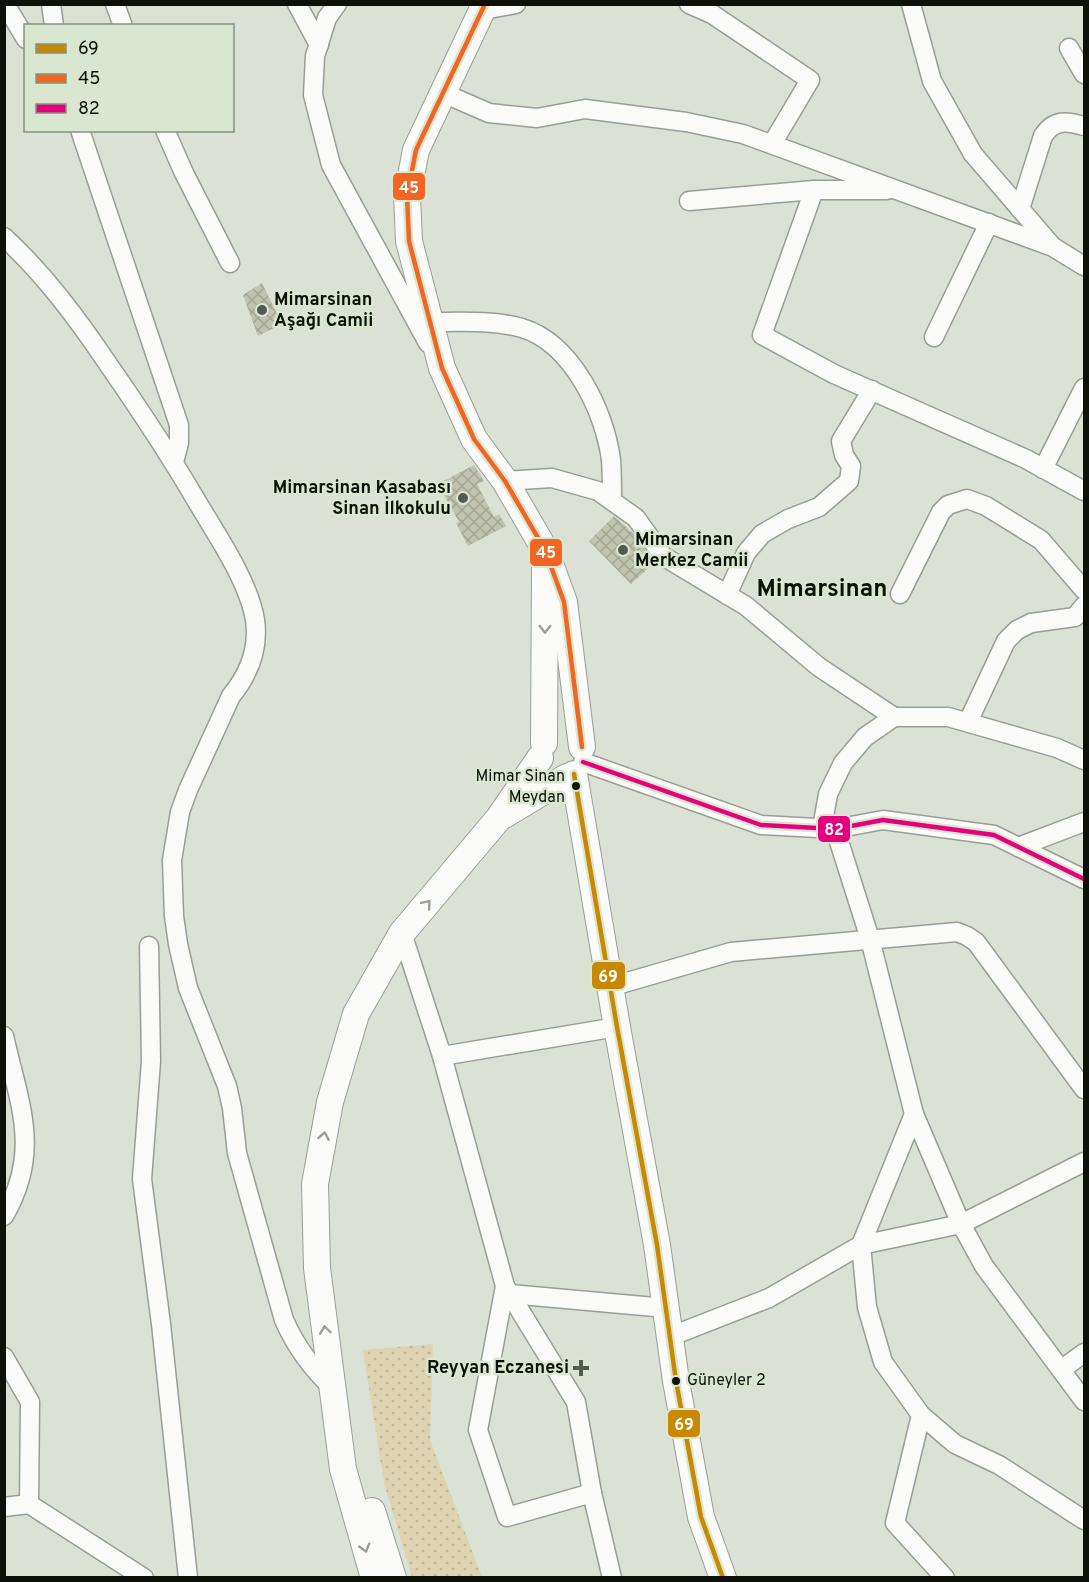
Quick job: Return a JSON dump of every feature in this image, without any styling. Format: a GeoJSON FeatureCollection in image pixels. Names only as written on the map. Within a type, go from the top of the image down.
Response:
{"type":"FeatureCollection","features":[{"type":"Feature","properties":{"kind":"street"},"geometry":{"type":"LineString","coordinates":[[5,4],[24,36]]}},
{"type":"Feature","properties":{"kind":"street"},"geometry":{"type":"LineString","coordinates":[[51,4],[54,24]]}},
{"type":"Feature","properties":{"kind":"street"},"geometry":{"type":"LineString","coordinates":[[115,4],[122,24]]}},
{"type":"Feature","properties":{"kind":"street"},"geometry":{"type":"LineString","coordinates":[[297,4],[319,45]]}},
{"type":"Feature","properties":{"kind":"street"},"geometry":{"type":"LineString","coordinates":[[337,4],[327,18],[315,56],[313,95],[331,165],[442,368],[474,439],[505,481],[545,550],[564,602],[577,765]]}},
{"type":"Feature","properties":{"kind":"street"},"geometry":{"type":"LineString","coordinates":[[442,368],[409,241],[407,195],[416,150],[484,7],[516,4]]}},
{"type":"Feature","properties":{"kind":"street"},"geometry":{"type":"LineString","coordinates":[[689,4],[712,14],[810,80],[772,144]]}},
{"type":"Feature","properties":{"kind":"street"},"geometry":{"type":"LineString","coordinates":[[911,4],[932,81],[973,154],[1053,247]]}},
{"type":"Feature","properties":{"kind":"street"},"geometry":{"type":"LineString","coordinates":[[1070,48],[1084,74]]}},
{"type":"Feature","properties":{"kind":"street"},"geometry":{"type":"LineString","coordinates":[[443,93],[489,113],[537,118],[585,109],[686,122],[743,134],[1053,247],[1084,266]]}},
{"type":"Feature","properties":{"kind":"street"},"geometry":{"type":"LineString","coordinates":[[1020,209],[1043,136],[1047,130],[1060,122],[1084,126]]}},
{"type":"Feature","properties":{"kind":"street"},"geometry":{"type":"LineString","coordinates":[[81,132],[179,425],[179,443],[174,462]]}},
{"type":"Feature","properties":{"kind":"street"},"geometry":{"type":"LineString","coordinates":[[166,132],[230,263]]}},
{"type":"Feature","properties":{"kind":"street"},"geometry":{"type":"LineString","coordinates":[[689,201],[814,190],[900,190]]}},
{"type":"Feature","properties":{"kind":"street"},"geometry":{"type":"LineString","coordinates":[[814,190],[762,335],[834,374],[1026,459],[1084,491]]}},
{"type":"Feature","properties":{"kind":"street"},"geometry":{"type":"LineString","coordinates":[[934,337],[989,223]]}},
{"type":"Feature","properties":{"kind":"street"},"geometry":{"type":"LineString","coordinates":[[4,237],[36,269],[77,318],[174,462],[234,566],[251,606],[256,631],[248,671],[231,696],[180,812],[175,836],[172,874],[178,944],[188,988],[227,1086],[237,1154],[284,1320],[308,1363],[333,1388],[393,1578]]}},
{"type":"Feature","properties":{"kind":"street"},"geometry":{"type":"LineString","coordinates":[[431,322],[477,322],[524,329],[547,341],[567,358],[582,380],[601,418],[610,458],[612,501]]}},
{"type":"Feature","properties":{"kind":"street"},"geometry":{"type":"LineString","coordinates":[[1043,469],[1084,388]]}},
{"type":"Feature","properties":{"kind":"street"},"geometry":{"type":"LineString","coordinates":[[728,595],[746,553],[762,534],[788,519],[819,507],[849,481],[851,466],[844,455],[841,441],[872,390]]}},
{"type":"Feature","properties":{"kind":"street"},"geometry":{"type":"LineString","coordinates":[[505,481],[552,478],[598,491],[636,518],[663,556],[746,606],[819,668],[894,717],[948,717],[1057,748],[1084,760]]}},
{"type":"Feature","properties":{"kind":"street"},"geometry":{"type":"LineString","coordinates":[[900,594],[941,512],[948,505],[967,499],[977,501],[1041,540],[1084,590]]}},
{"type":"Feature","properties":{"kind":"street"},"geometry":{"type":"LineString","coordinates":[[545,550],[542,765],[552,776],[577,765],[761,825],[828,829],[883,820],[994,835],[1084,879]]}},
{"type":"Feature","properties":{"kind":"street"},"geometry":{"type":"LineString","coordinates":[[968,722],[1006,641],[1017,630],[1031,623],[1075,617],[1084,606]]}},
{"type":"Feature","properties":{"kind":"street"},"geometry":{"type":"LineString","coordinates":[[894,717],[865,736],[843,763],[828,794],[828,829],[870,939],[914,1114],[961,1224],[984,1266],[1084,1401]]}},
{"type":"Feature","properties":{"kind":"street"},"geometry":{"type":"LineString","coordinates":[[374,1578],[343,1469],[316,1268],[315,1184],[330,1102],[356,1014],[402,933],[499,818],[549,738],[564,734],[572,736],[616,1027],[657,1245],[669,1337],[701,1517],[723,1578]]}},
{"type":"Feature","properties":{"kind":"street"},"geometry":{"type":"LineString","coordinates":[[499,818],[577,765]]}},
{"type":"Feature","properties":{"kind":"street"},"geometry":{"type":"LineString","coordinates":[[1018,847],[1084,822]]}},
{"type":"Feature","properties":{"kind":"street"},"geometry":{"type":"LineString","coordinates":[[402,933],[442,1056],[507,1290],[576,1402],[592,1493],[612,1578]]}},
{"type":"Feature","properties":{"kind":"street"},"geometry":{"type":"LineString","coordinates":[[610,987],[731,952],[957,933],[976,942],[1084,1089]]}},
{"type":"Feature","properties":{"kind":"street"},"geometry":{"type":"LineString","coordinates":[[149,946],[151,1061],[142,1179],[161,1324],[188,1578]]}},
{"type":"Feature","properties":{"kind":"street"},"geometry":{"type":"LineString","coordinates":[[442,1056],[616,1027]]}},
{"type":"Feature","properties":{"kind":"street"},"geometry":{"type":"LineString","coordinates":[[4,1036],[24,1124],[26,1152],[19,1186],[4,1216]]}},
{"type":"Feature","properties":{"kind":"street"},"geometry":{"type":"LineString","coordinates":[[914,1114],[861,1245],[867,1307],[883,1362],[921,1415],[955,1444],[999,1465],[1084,1520]]}},
{"type":"Feature","properties":{"kind":"street"},"geometry":{"type":"LineString","coordinates":[[669,1337],[769,1298],[861,1245],[961,1224],[1084,1162]]}},
{"type":"Feature","properties":{"kind":"street"},"geometry":{"type":"LineString","coordinates":[[507,1290],[666,1308]]}},
{"type":"Feature","properties":{"kind":"street"},"geometry":{"type":"LineString","coordinates":[[507,1290],[478,1430],[507,1517],[592,1493]]}},
{"type":"Feature","properties":{"kind":"street"},"geometry":{"type":"LineString","coordinates":[[1062,1369],[1084,1353]]}},
{"type":"Feature","properties":{"kind":"street"},"geometry":{"type":"LineString","coordinates":[[4,1357],[30,1402],[29,1504]]}},
{"type":"Feature","properties":{"kind":"street"},"geometry":{"type":"LineString","coordinates":[[921,1415],[896,1523],[945,1578]]}},
{"type":"Feature","properties":{"kind":"street"},"geometry":{"type":"LineString","coordinates":[[4,1507],[29,1504],[144,1578]]}},
{"type":"Feature","properties":{"kind":"shaded area"},"geometry":{"type":"Polygon","coordinates":[[[433,1344],[430,1440],[482,1577],[412,1577],[384,1483],[363,1350],[433,1344]]]}},
{"type":"Feature","properties":{"kind":"building","name":"Mimarsinan Aşağı Camii"},"geometry":{"type":"Polygon","coordinates":[[[262,283],[282,324],[258,336],[243,295],[262,283]]]}},
{"type":"Feature","properties":{"kind":"building"},"geometry":{"type":"Polygon","coordinates":[[[474,465],[484,481],[477,484],[494,517],[499,514],[506,526],[468,546],[456,523],[459,522],[438,484],[474,465]]]}},
{"type":"Feature","properties":{"kind":"building","name":"Mimarsinan Merkez Camii"},"geometry":{"type":"Polygon","coordinates":[[[614,516],[634,534],[654,563],[631,584],[589,541],[614,516]]]}},
{"type":"Feature","properties":{"kind":"transit line","name":"45"},"geometry":{"type":"LineString","coordinates":[[485,4],[416,150],[407,196],[409,241],[442,368],[474,439],[505,481],[545,550],[564,602],[582,747]]}},
{"type":"Feature","properties":{"kind":"transit line","name":"82"},"geometry":{"type":"LineString","coordinates":[[583,762],[761,825],[835,829],[883,820],[994,835],[1084,879]]}},
{"type":"Feature","properties":{"kind":"transit line","name":"69"},"geometry":{"type":"LineString","coordinates":[[574,774],[657,1245],[676,1381],[701,1517],[723,1578]]}},
{"type":"Feature","properties":{"kind":"place","name":"Mimarsinan Aşağı Camii"},"geometry":{"type":"Point","coordinates":[262,310]}},
{"type":"Feature","properties":{"kind":"place","name":"Mimarsinan Kasabası Sinan İlkokulu"},"geometry":{"type":"Point","coordinates":[463,498]}},
{"type":"Feature","properties":{"kind":"place","name":"Mimarsinan Merkez Camii"},"geometry":{"type":"Point","coordinates":[623,550]}},
{"type":"Feature","properties":{"kind":"place","name":"Mimar Sinan Meydan"},"geometry":{"type":"Point","coordinates":[576,786]}},
{"type":"Feature","properties":{"kind":"place","name":"Reyyan Eczanesi"},"geometry":{"type":"Point","coordinates":[581,1368]}},
{"type":"Feature","properties":{"kind":"place","name":"Güneyler 2"},"geometry":{"type":"Point","coordinates":[676,1381]}},
{"type":"Feature","properties":{"kind":"district","name":"Mimarsinan"},"geometry":{"type":"Point","coordinates":[822,590]}}]}
